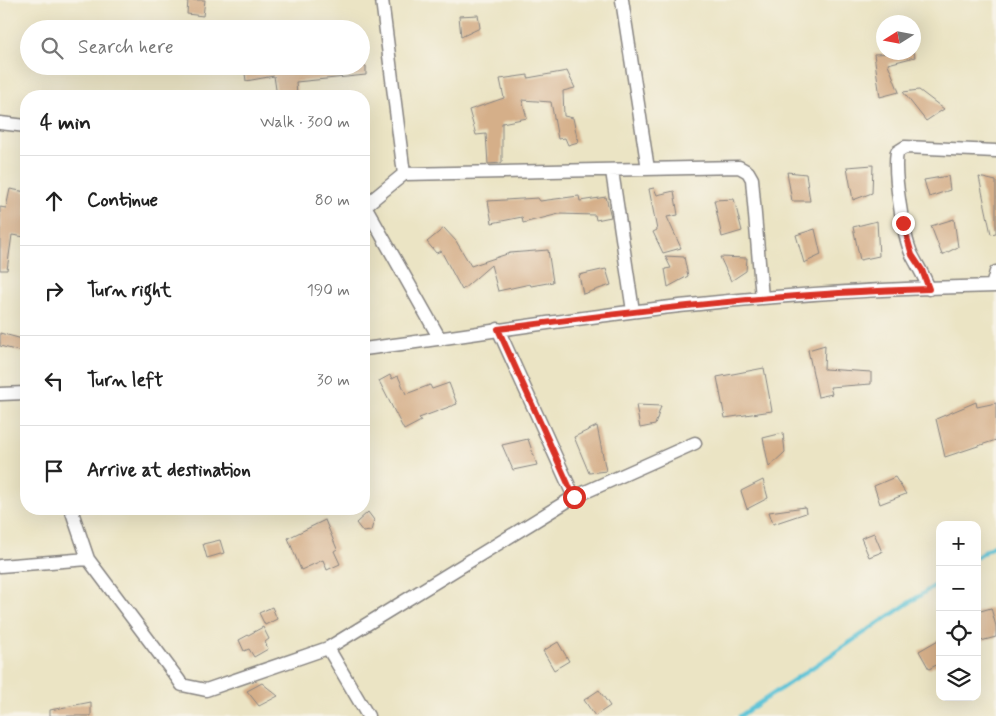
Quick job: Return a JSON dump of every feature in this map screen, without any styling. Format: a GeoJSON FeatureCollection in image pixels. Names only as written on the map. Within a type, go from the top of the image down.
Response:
{"type":"FeatureCollection","features":[{"type":"Feature","properties":{"kind":"street"},"geometry":{"type":"LineString","coordinates":[[382,0],[404,174]]}},
{"type":"Feature","properties":{"kind":"street"},"geometry":{"type":"LineString","coordinates":[[622,0],[648,169]]}},
{"type":"Feature","properties":{"kind":"street"},"geometry":{"type":"LineString","coordinates":[[0,124],[20,126]]}},
{"type":"Feature","properties":{"kind":"street"},"geometry":{"type":"LineString","coordinates":[[929,289],[922,270],[912,255],[903,223],[898,152],[904,147],[996,150]]}},
{"type":"Feature","properties":{"kind":"street"},"geometry":{"type":"LineString","coordinates":[[370,201],[404,174],[740,167],[748,172],[752,179],[762,298]]}},
{"type":"Feature","properties":{"kind":"street"},"geometry":{"type":"LineString","coordinates":[[612,171],[633,311]]}},
{"type":"Feature","properties":{"kind":"street"},"geometry":{"type":"LineString","coordinates":[[370,214],[440,339]]}},
{"type":"Feature","properties":{"kind":"street"},"geometry":{"type":"LineString","coordinates":[[370,348],[633,311],[762,298],[994,286],[996,272]]}},
{"type":"Feature","properties":{"kind":"street"},"geometry":{"type":"LineString","coordinates":[[498,329],[574,497]]}},
{"type":"Feature","properties":{"kind":"street"},"geometry":{"type":"LineString","coordinates":[[0,394],[20,393]]}},
{"type":"Feature","properties":{"kind":"street"},"geometry":{"type":"LineString","coordinates":[[73,515],[88,559],[182,685],[206,690],[328,648],[574,497],[695,443]]}},
{"type":"Feature","properties":{"kind":"street"},"geometry":{"type":"LineString","coordinates":[[0,566],[88,559]]}},
{"type":"Feature","properties":{"kind":"street"},"geometry":{"type":"LineString","coordinates":[[328,648],[368,716]]}},
{"type":"Feature","properties":{"kind":"building"},"geometry":{"type":"Polygon","coordinates":[[[188,0],[205,0],[203,16],[187,14],[188,0]]]}},
{"type":"Feature","properties":{"kind":"building"},"geometry":{"type":"Polygon","coordinates":[[[478,15],[480,28],[461,37],[459,16],[478,15]]]}},
{"type":"Feature","properties":{"kind":"building"},"geometry":{"type":"Polygon","coordinates":[[[874,54],[876,54],[876,60],[903,60],[888,64],[899,92],[880,97],[874,54]]]}},
{"type":"Feature","properties":{"kind":"building"},"geometry":{"type":"Polygon","coordinates":[[[567,71],[575,88],[563,91],[564,116],[573,118],[578,142],[568,145],[565,138],[558,139],[551,102],[522,100],[527,118],[502,123],[502,163],[488,164],[486,134],[476,135],[469,110],[504,98],[500,79],[528,75],[528,78],[567,71]]]}},
{"type":"Feature","properties":{"kind":"building"},"geometry":{"type":"Polygon","coordinates":[[[245,75],[366,75],[296,82],[297,90],[276,90],[274,76],[246,81],[245,75]]]}},
{"type":"Feature","properties":{"kind":"building"},"geometry":{"type":"Polygon","coordinates":[[[919,90],[944,109],[926,121],[903,92],[919,90]]]}},
{"type":"Feature","properties":{"kind":"building"},"geometry":{"type":"Polygon","coordinates":[[[873,165],[872,193],[853,200],[847,167],[873,165]]]}},
{"type":"Feature","properties":{"kind":"building"},"geometry":{"type":"Polygon","coordinates":[[[787,172],[806,174],[810,201],[792,201],[787,172]]]}},
{"type":"Feature","properties":{"kind":"building"},"geometry":{"type":"Polygon","coordinates":[[[948,176],[950,190],[929,197],[924,180],[948,176]]]}},
{"type":"Feature","properties":{"kind":"building"},"geometry":{"type":"Polygon","coordinates":[[[979,177],[996,181],[996,233],[991,234],[979,177]]]}},
{"type":"Feature","properties":{"kind":"building"},"geometry":{"type":"Polygon","coordinates":[[[654,188],[657,195],[674,191],[678,215],[667,217],[681,248],[663,253],[653,232],[657,230],[649,189],[654,188]]]}},
{"type":"Feature","properties":{"kind":"building"},"geometry":{"type":"Polygon","coordinates":[[[10,189],[20,191],[20,236],[12,235],[7,270],[0,270],[0,207],[6,208],[10,189]]]}},
{"type":"Feature","properties":{"kind":"building"},"geometry":{"type":"Polygon","coordinates":[[[579,196],[580,201],[606,197],[611,217],[596,220],[595,215],[559,214],[523,223],[522,217],[492,223],[488,201],[538,198],[540,201],[579,196]]]}},
{"type":"Feature","properties":{"kind":"building"},"geometry":{"type":"Polygon","coordinates":[[[734,199],[742,231],[722,237],[714,200],[734,199]]]}},
{"type":"Feature","properties":{"kind":"building"},"geometry":{"type":"Polygon","coordinates":[[[954,219],[958,247],[942,255],[931,226],[954,219]]]}},
{"type":"Feature","properties":{"kind":"building"},"geometry":{"type":"Polygon","coordinates":[[[877,221],[879,256],[860,260],[853,227],[877,221]]]}},
{"type":"Feature","properties":{"kind":"building"},"geometry":{"type":"Polygon","coordinates":[[[444,228],[456,241],[471,266],[510,253],[548,250],[553,282],[531,286],[530,284],[498,291],[491,265],[462,290],[441,251],[436,253],[427,242],[444,228]]]}},
{"type":"Feature","properties":{"kind":"building"},"geometry":{"type":"Polygon","coordinates":[[[815,229],[821,255],[804,263],[796,235],[815,229]]]}},
{"type":"Feature","properties":{"kind":"building"},"geometry":{"type":"Polygon","coordinates":[[[665,256],[684,257],[688,276],[668,287],[665,269],[671,268],[665,256]]]}},
{"type":"Feature","properties":{"kind":"building"},"geometry":{"type":"Polygon","coordinates":[[[720,257],[747,258],[746,271],[731,281],[720,257]]]}},
{"type":"Feature","properties":{"kind":"building"},"geometry":{"type":"Polygon","coordinates":[[[606,269],[611,285],[583,294],[579,275],[606,269]]]}},
{"type":"Feature","properties":{"kind":"building"},"geometry":{"type":"Polygon","coordinates":[[[0,333],[20,338],[20,351],[0,346],[0,333]]]}},
{"type":"Feature","properties":{"kind":"building"},"geometry":{"type":"Polygon","coordinates":[[[825,345],[824,369],[871,372],[871,384],[830,387],[832,394],[818,397],[808,350],[825,345]]]}},
{"type":"Feature","properties":{"kind":"building"},"geometry":{"type":"Polygon","coordinates":[[[764,368],[772,411],[725,418],[717,377],[764,368]]]}},
{"type":"Feature","properties":{"kind":"building"},"geometry":{"type":"Polygon","coordinates":[[[390,375],[392,379],[398,376],[406,394],[430,385],[432,389],[449,383],[457,404],[419,418],[421,421],[404,430],[379,381],[390,375]]]}},
{"type":"Feature","properties":{"kind":"building"},"geometry":{"type":"Polygon","coordinates":[[[976,402],[977,407],[996,403],[996,440],[945,457],[936,419],[976,402]]]}},
{"type":"Feature","properties":{"kind":"building"},"geometry":{"type":"Polygon","coordinates":[[[636,405],[661,406],[655,425],[640,428],[636,405]]]}},
{"type":"Feature","properties":{"kind":"building"},"geometry":{"type":"Polygon","coordinates":[[[597,426],[606,471],[589,473],[574,437],[597,426]]]}},
{"type":"Feature","properties":{"kind":"building"},"geometry":{"type":"Polygon","coordinates":[[[783,433],[785,452],[769,467],[763,438],[783,433]]]}},
{"type":"Feature","properties":{"kind":"building"},"geometry":{"type":"Polygon","coordinates":[[[528,439],[537,465],[513,470],[502,445],[528,439]]]}},
{"type":"Feature","properties":{"kind":"building"},"geometry":{"type":"Polygon","coordinates":[[[895,477],[906,494],[880,504],[874,486],[895,477]]]}},
{"type":"Feature","properties":{"kind":"building"},"geometry":{"type":"Polygon","coordinates":[[[763,480],[768,498],[747,509],[741,491],[763,480]]]}},
{"type":"Feature","properties":{"kind":"building"},"geometry":{"type":"Polygon","coordinates":[[[805,507],[806,513],[773,524],[769,512],[805,507]]]}},
{"type":"Feature","properties":{"kind":"building"},"geometry":{"type":"Polygon","coordinates":[[[365,515],[370,515],[374,520],[371,531],[363,532],[356,523],[365,515]]]}},
{"type":"Feature","properties":{"kind":"building"},"geometry":{"type":"Polygon","coordinates":[[[325,520],[337,549],[334,551],[340,564],[327,570],[323,560],[301,570],[288,538],[325,520]]]}},
{"type":"Feature","properties":{"kind":"building"},"geometry":{"type":"Polygon","coordinates":[[[874,533],[882,552],[869,557],[861,538],[874,533]]]}},
{"type":"Feature","properties":{"kind":"building"},"geometry":{"type":"Polygon","coordinates":[[[220,540],[224,553],[207,558],[203,544],[220,540]]]}},
{"type":"Feature","properties":{"kind":"building"},"geometry":{"type":"Polygon","coordinates":[[[272,607],[277,619],[265,625],[259,613],[272,607]]]}},
{"type":"Feature","properties":{"kind":"building"},"geometry":{"type":"Polygon","coordinates":[[[991,608],[996,626],[996,637],[981,641],[981,611],[991,608]]]}},
{"type":"Feature","properties":{"kind":"building"},"geometry":{"type":"Polygon","coordinates":[[[263,627],[269,639],[265,642],[268,649],[254,657],[249,649],[244,651],[239,640],[263,627]]]}},
{"type":"Feature","properties":{"kind":"building"},"geometry":{"type":"Polygon","coordinates":[[[936,641],[936,665],[929,669],[919,651],[936,641]]]}},
{"type":"Feature","properties":{"kind":"building"},"geometry":{"type":"Polygon","coordinates":[[[558,642],[569,661],[554,670],[543,651],[558,642]]]}},
{"type":"Feature","properties":{"kind":"building"},"geometry":{"type":"Polygon","coordinates":[[[262,683],[278,696],[259,706],[247,691],[262,683]]]}},
{"type":"Feature","properties":{"kind":"building"},"geometry":{"type":"Polygon","coordinates":[[[599,690],[610,706],[595,716],[584,700],[599,690]]]}},
{"type":"Feature","properties":{"kind":"building"},"geometry":{"type":"Polygon","coordinates":[[[91,702],[91,716],[50,716],[50,710],[91,702]]]}},
{"type":"Feature","properties":{"kind":"waterway"},"geometry":{"type":"LineString","coordinates":[[981,554],[996,544]]}},
{"type":"Feature","properties":{"kind":"waterway"},"geometry":{"type":"LineString","coordinates":[[740,716],[936,585]]}},
{"type":"Feature","properties":{"kind":"route"},"geometry":{"type":"LineString","coordinates":[[574,497],[498,329],[633,311],[762,298],[929,289],[922,270],[912,255],[903,223]]}}]}
